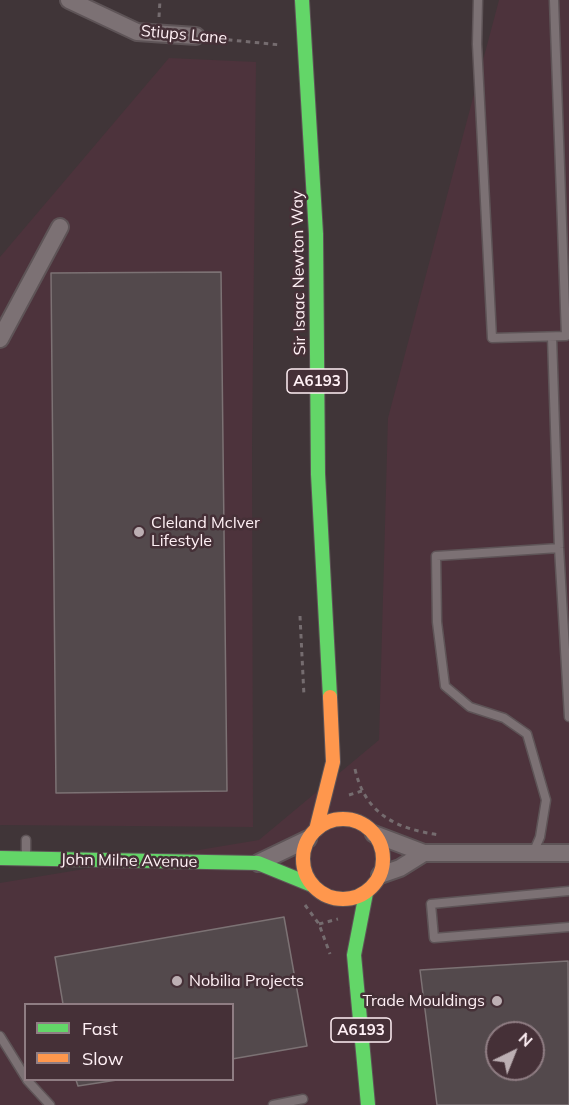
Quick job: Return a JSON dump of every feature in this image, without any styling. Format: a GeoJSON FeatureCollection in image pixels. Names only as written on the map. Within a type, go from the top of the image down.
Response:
{"type":"FeatureCollection","features":[{"type":"Feature","properties":{"kind":"main road","name":"Sir Isaac Newton Way"},"geometry":{"type":"LineString","coordinates":[[302,0],[316,234],[318,474],[333,762],[312,835]]}},
{"type":"Feature","properties":{"kind":"main road","name":"Sir Isaac Newton Way"},"geometry":{"type":"LineString","coordinates":[[333,762],[344,787]]}},
{"type":"Feature","properties":{"kind":"main road"},"geometry":{"type":"LineString","coordinates":[[312,885],[327,896],[340,900],[354,898],[366,893],[380,875],[383,854],[352,804]]}},
{"type":"Feature","properties":{"kind":"main road"},"geometry":{"type":"LineString","coordinates":[[312,835],[326,824],[337,820],[350,820],[368,829]]}},
{"type":"Feature","properties":{"kind":"main road","name":"A6193"},"geometry":{"type":"LineString","coordinates":[[312,835],[304,850],[303,863],[312,885]]}},
{"type":"Feature","properties":{"kind":"main road","name":"John Milne Avenue"},"geometry":{"type":"LineString","coordinates":[[0,858],[258,863],[312,885]]}},
{"type":"Feature","properties":{"kind":"main road"},"geometry":{"type":"LineString","coordinates":[[354,955],[366,893]]}},
{"type":"Feature","properties":{"kind":"main road"},"geometry":{"type":"LineString","coordinates":[[327,896],[334,911]]}},
{"type":"Feature","properties":{"kind":"main road"},"geometry":{"type":"LineString","coordinates":[[346,937],[354,955]]}},
{"type":"Feature","properties":{"kind":"main road","name":"A6193"},"geometry":{"type":"LineString","coordinates":[[354,955],[368,1105]]}},
{"type":"Feature","properties":{"kind":"street","name":"Stiups Lane"},"geometry":{"type":"LineString","coordinates":[[69,0],[137,32],[196,36]]}},
{"type":"Feature","properties":{"kind":"street"},"geometry":{"type":"LineString","coordinates":[[285,45],[306,45]]}},
{"type":"Feature","properties":{"kind":"street"},"geometry":{"type":"LineString","coordinates":[[0,339],[60,227]]}},
{"type":"Feature","properties":{"kind":"street"},"geometry":{"type":"LineString","coordinates":[[368,829],[424,853],[569,853]]}},
{"type":"Feature","properties":{"kind":"street","name":"John Milne Avenue"},"geometry":{"type":"LineString","coordinates":[[258,863],[312,835]]}},
{"type":"Feature","properties":{"kind":"street"},"geometry":{"type":"LineString","coordinates":[[380,875],[400,868],[424,853]]}},
{"type":"Feature","properties":{"kind":"lane"},"geometry":{"type":"LineString","coordinates":[[478,0],[477,44],[492,338],[566,336],[554,0]]}},
{"type":"Feature","properties":{"kind":"lane"},"geometry":{"type":"LineString","coordinates":[[552,337],[559,548],[568,717]]}},
{"type":"Feature","properties":{"kind":"lane"},"geometry":{"type":"LineString","coordinates":[[534,853],[540,837],[546,800],[527,734],[504,718],[470,707],[445,686],[436,621],[436,556],[559,548]]}},
{"type":"Feature","properties":{"kind":"lane"},"geometry":{"type":"LineString","coordinates":[[26,840],[26,859]]}},
{"type":"Feature","properties":{"kind":"lane"},"geometry":{"type":"LineString","coordinates":[[569,891],[431,904],[434,938],[569,927]]}},
{"type":"Feature","properties":{"kind":"lane"},"geometry":{"type":"LineString","coordinates":[[0,1036],[24,1076]]}},
{"type":"Feature","properties":{"kind":"lane"},"geometry":{"type":"LineString","coordinates":[[28,1081],[50,1105]]}},
{"type":"Feature","properties":{"kind":"lane"},"geometry":{"type":"LineString","coordinates":[[273,1105],[303,1099]]}},
{"type":"Feature","properties":{"kind":"path","name":"Stiups Lane"},"geometry":{"type":"LineString","coordinates":[[196,36],[285,45]]}},
{"type":"Feature","properties":{"kind":"path"},"geometry":{"type":"LineString","coordinates":[[361,787],[372,808],[404,826]]}},
{"type":"Feature","properties":{"kind":"path"},"geometry":{"type":"LineString","coordinates":[[300,901],[314,915],[322,929]]}},
{"type":"Feature","properties":{"kind":"shaded area"},"geometry":{"type":"Polygon","coordinates":[[[499,0],[569,0],[569,1105],[0,1105],[0,883],[259,840],[379,740],[388,418],[499,0]]]}},
{"type":"Feature","properties":{"kind":"shaded area"},"geometry":{"type":"Polygon","coordinates":[[[169,58],[256,62],[252,445],[253,827],[0,825],[0,257],[169,58]]]}},
{"type":"Feature","properties":{"kind":"building","name":"Cleland McIver Lifestyle"},"geometry":{"type":"Polygon","coordinates":[[[221,272],[227,791],[56,793],[51,273],[221,272]]]}},
{"type":"Feature","properties":{"kind":"building","name":"Nobilia Projects"},"geometry":{"type":"Polygon","coordinates":[[[284,917],[307,1046],[234,1059],[234,1003],[63,1003],[55,957],[284,917]]]}},
{"type":"Feature","properties":{"kind":"building","name":"Trade Mouldings"},"geometry":{"type":"Polygon","coordinates":[[[568,961],[569,1105],[437,1105],[420,970],[568,961]]]}},
{"type":"Feature","properties":{"kind":"building"},"geometry":{"type":"Polygon","coordinates":[[[76,1081],[110,1081],[78,1086],[76,1081]]]}},
{"type":"Feature","properties":{"kind":"traffic: fast"},"geometry":{"type":"LineString","coordinates":[[302,0],[316,234],[318,474],[330,697]]}},
{"type":"Feature","properties":{"kind":"traffic: fast"},"geometry":{"type":"LineString","coordinates":[[0,858],[258,863],[312,885]]}},
{"type":"Feature","properties":{"kind":"traffic: fast"},"geometry":{"type":"LineString","coordinates":[[366,893],[354,955],[368,1105]]}},
{"type":"Feature","properties":{"kind":"traffic: slow"},"geometry":{"type":"LineString","coordinates":[[316,830],[333,762],[330,697]]}},
{"type":"Feature","properties":{"kind":"traffic: slow"},"geometry":{"type":"LineString","coordinates":[[343,819],[358,822],[371,831],[380,844],[383,859],[380,874],[371,887],[358,896],[343,899],[328,896],[315,887],[306,874],[303,859],[306,844],[315,831],[328,822],[343,819]]}},
{"type":"Feature","properties":{"kind":"place","name":"Cleland McIver Lifestyle"},"geometry":{"type":"Point","coordinates":[139,532]}},
{"type":"Feature","properties":{"kind":"place","name":"Nobilia Projects"},"geometry":{"type":"Point","coordinates":[177,981]}},
{"type":"Feature","properties":{"kind":"place","name":"Trade Mouldings"},"geometry":{"type":"Point","coordinates":[497,1001]}}]}
